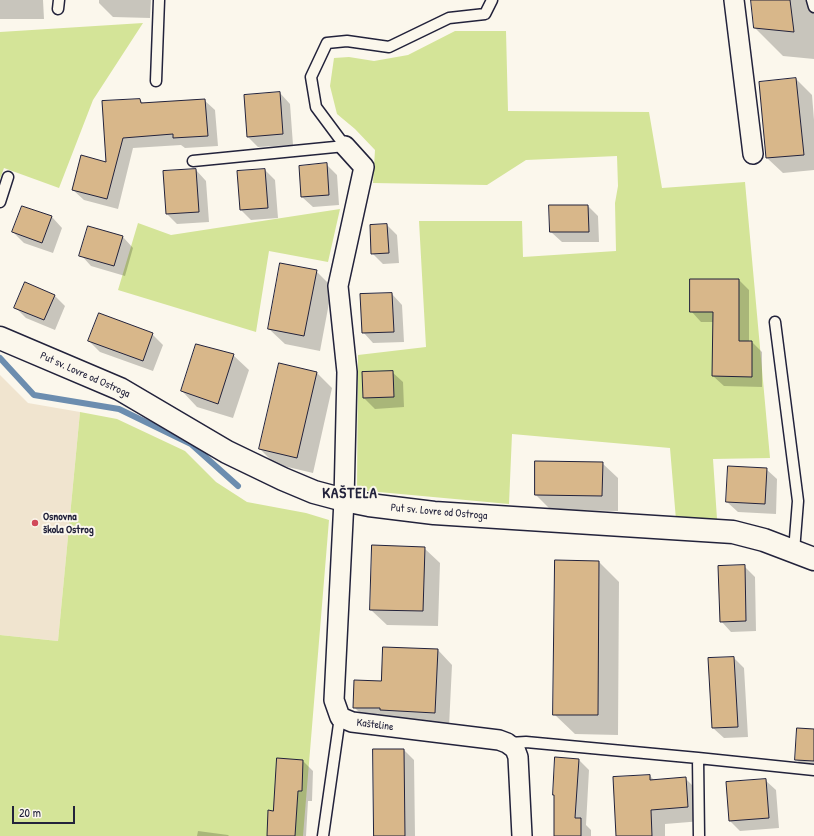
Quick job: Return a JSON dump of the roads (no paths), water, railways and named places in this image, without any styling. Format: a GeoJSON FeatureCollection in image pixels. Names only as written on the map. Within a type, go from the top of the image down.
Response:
{"type":"FeatureCollection","features":[{"type":"Feature","properties":{"kind":"street"},"geometry":{"type":"LineString","coordinates":[[734,0],[753,154]]}},
{"type":"Feature","properties":{"kind":"street"},"geometry":{"type":"LineString","coordinates":[[340,717],[334,700],[344,500],[347,372],[338,286],[364,167],[344,146]]}},
{"type":"Feature","properties":{"kind":"street","name":"Put sv. Lovre od Ostroga"},"geometry":{"type":"LineString","coordinates":[[0,338],[120,389],[227,452],[314,492],[369,506],[434,513],[733,532],[764,540],[814,559]]}},
{"type":"Feature","properties":{"kind":"street","name":"Kašteline"},"geometry":{"type":"LineString","coordinates":[[340,717],[352,722],[465,735],[499,740],[508,743]]}},
{"type":"Feature","properties":{"kind":"street"},"geometry":{"type":"LineString","coordinates":[[508,743],[515,749],[518,757],[522,836]]}},
{"type":"Feature","properties":{"kind":"lane"},"geometry":{"type":"LineString","coordinates":[[156,81],[158,0]]}},
{"type":"Feature","properties":{"kind":"lane"},"geometry":{"type":"LineString","coordinates":[[344,146],[316,107],[311,77],[327,43],[347,41],[389,47],[449,18],[485,14],[492,0]]}},
{"type":"Feature","properties":{"kind":"lane"},"geometry":{"type":"LineString","coordinates":[[812,0],[814,8]]}},
{"type":"Feature","properties":{"kind":"lane"},"geometry":{"type":"LineString","coordinates":[[193,161],[344,146]]}},
{"type":"Feature","properties":{"kind":"lane"},"geometry":{"type":"LineString","coordinates":[[0,202],[8,177]]}},
{"type":"Feature","properties":{"kind":"lane"},"geometry":{"type":"LineString","coordinates":[[775,322],[798,501],[794,551]]}},
{"type":"Feature","properties":{"kind":"lane"},"geometry":{"type":"LineString","coordinates":[[323,836],[340,717]]}},
{"type":"Feature","properties":{"kind":"lane"},"geometry":{"type":"LineString","coordinates":[[508,743],[526,742],[814,770]]}},
{"type":"Feature","properties":{"kind":"lane"},"geometry":{"type":"LineString","coordinates":[[698,758],[699,836]]}},
{"type":"Feature","properties":{"kind":"waterway"},"geometry":{"type":"LineString","coordinates":[[0,358],[34,395],[119,409],[191,444],[238,486]]}},
{"type":"Feature","properties":{"kind":"place","name":"Osnovna škola Ostrog"},"geometry":{"type":"Point","coordinates":[35,523]}},
{"type":"Feature","properties":{"kind":"district","name":"KAŠTELA"},"geometry":{"type":"Point","coordinates":[350,494]}}]}
